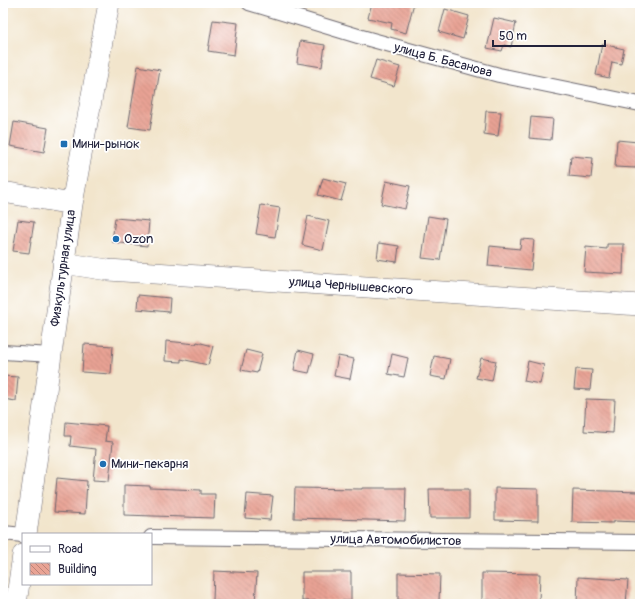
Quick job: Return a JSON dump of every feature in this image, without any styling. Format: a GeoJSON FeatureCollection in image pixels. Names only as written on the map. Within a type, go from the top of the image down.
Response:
{"type":"FeatureCollection","features":[{"type":"Feature","properties":{"kind":"street","name":"Физкультурная улица"},"geometry":{"type":"LineString","coordinates":[[26,533],[72,204],[109,3]]}},
{"type":"Feature","properties":{"kind":"street","name":"улица Б. Басанова"},"geometry":{"type":"LineString","coordinates":[[249,3],[358,36],[499,75],[640,104]]}},
{"type":"Feature","properties":{"kind":"street"},"geometry":{"type":"LineString","coordinates":[[3,192],[72,204]]}},
{"type":"Feature","properties":{"kind":"street","name":"улица Чернышевского"},"geometry":{"type":"LineString","coordinates":[[63,263],[108,270],[640,305]]}},
{"type":"Feature","properties":{"kind":"street"},"geometry":{"type":"LineString","coordinates":[[3,352],[51,355]]}},
{"type":"Feature","properties":{"kind":"street"},"geometry":{"type":"LineString","coordinates":[[3,533],[22,535]]}},
{"type":"Feature","properties":{"kind":"street","name":"улица Автомобилистов"},"geometry":{"type":"LineString","coordinates":[[152,537],[640,542]]}},
{"type":"Feature","properties":{"kind":"street"},"geometry":{"type":"LineString","coordinates":[[16,604],[22,562]]}},
{"type":"Feature","properties":{"kind":"building"},"geometry":{"type":"Polygon","coordinates":[[[372,3],[414,3],[406,33],[391,29],[392,23],[368,18],[372,3]]]}},
{"type":"Feature","properties":{"kind":"building"},"geometry":{"type":"Polygon","coordinates":[[[445,9],[469,16],[463,39],[439,32],[445,9]]]}},
{"type":"Feature","properties":{"kind":"building"},"geometry":{"type":"Polygon","coordinates":[[[494,18],[516,23],[511,47],[504,45],[502,51],[487,48],[494,18]]]}},
{"type":"Feature","properties":{"kind":"building"},"geometry":{"type":"Polygon","coordinates":[[[213,20],[238,23],[234,55],[208,51],[213,20]]]}},
{"type":"Feature","properties":{"kind":"building"},"geometry":{"type":"Polygon","coordinates":[[[300,41],[325,45],[322,67],[297,63],[300,41]]]}},
{"type":"Feature","properties":{"kind":"building"},"geometry":{"type":"Polygon","coordinates":[[[602,44],[624,49],[621,64],[612,62],[609,78],[596,75],[602,44]]]}},
{"type":"Feature","properties":{"kind":"building"},"geometry":{"type":"Polygon","coordinates":[[[376,60],[400,67],[394,86],[370,79],[376,60]]]}},
{"type":"Feature","properties":{"kind":"building"},"geometry":{"type":"Polygon","coordinates":[[[138,66],[160,70],[150,130],[128,127],[138,66]]]}},
{"type":"Feature","properties":{"kind":"building"},"geometry":{"type":"Polygon","coordinates":[[[486,111],[501,112],[498,136],[484,134],[486,111]]]}},
{"type":"Feature","properties":{"kind":"building"},"geometry":{"type":"Polygon","coordinates":[[[531,117],[553,119],[551,140],[529,138],[531,117]]]}},
{"type":"Feature","properties":{"kind":"building"},"geometry":{"type":"Polygon","coordinates":[[[14,122],[48,128],[44,152],[10,146],[14,122]]]}},
{"type":"Feature","properties":{"kind":"building"},"geometry":{"type":"Polygon","coordinates":[[[617,140],[638,142],[636,168],[615,167],[617,140]]]}},
{"type":"Feature","properties":{"kind":"building"},"geometry":{"type":"Polygon","coordinates":[[[571,156],[593,158],[591,178],[569,176],[571,156]]]}},
{"type":"Feature","properties":{"kind":"building"},"geometry":{"type":"Polygon","coordinates":[[[323,178],[346,184],[341,201],[318,195],[323,178]]]}},
{"type":"Feature","properties":{"kind":"building"},"geometry":{"type":"Polygon","coordinates":[[[386,181],[410,186],[405,209],[381,204],[386,181]]]}},
{"type":"Feature","properties":{"kind":"building"},"geometry":{"type":"Polygon","coordinates":[[[261,205],[280,208],[275,237],[256,234],[261,205]]]}},
{"type":"Feature","properties":{"kind":"building"},"geometry":{"type":"Polygon","coordinates":[[[308,216],[329,221],[323,250],[302,245],[308,216]]]}},
{"type":"Feature","properties":{"kind":"building"},"geometry":{"type":"Polygon","coordinates":[[[428,216],[446,219],[440,260],[422,258],[428,216]]]}},
{"type":"Feature","properties":{"kind":"building"},"geometry":{"type":"Polygon","coordinates":[[[115,218],[149,221],[147,246],[112,242],[115,218]]]}},
{"type":"Feature","properties":{"kind":"building"},"geometry":{"type":"Polygon","coordinates":[[[18,220],[34,222],[29,253],[13,251],[18,220]]]}},
{"type":"Feature","properties":{"kind":"building"},"geometry":{"type":"Polygon","coordinates":[[[521,239],[534,240],[531,270],[488,266],[490,246],[520,249],[521,239]]]}},
{"type":"Feature","properties":{"kind":"building"},"geometry":{"type":"Polygon","coordinates":[[[379,243],[399,246],[397,262],[377,259],[379,243]]]}},
{"type":"Feature","properties":{"kind":"building"},"geometry":{"type":"Polygon","coordinates":[[[607,244],[624,244],[623,274],[584,272],[586,247],[607,249],[607,244]]]}},
{"type":"Feature","properties":{"kind":"building"},"geometry":{"type":"Polygon","coordinates":[[[138,295],[170,298],[169,312],[137,309],[138,295]]]}},
{"type":"Feature","properties":{"kind":"building"},"geometry":{"type":"Polygon","coordinates":[[[166,341],[196,344],[197,342],[213,346],[208,365],[181,359],[181,362],[165,361],[166,341]]]}},
{"type":"Feature","properties":{"kind":"building"},"geometry":{"type":"Polygon","coordinates":[[[84,344],[113,346],[111,374],[82,372],[84,344]]]}},
{"type":"Feature","properties":{"kind":"building"},"geometry":{"type":"Polygon","coordinates":[[[246,350],[262,354],[257,373],[241,370],[246,350]]]}},
{"type":"Feature","properties":{"kind":"building"},"geometry":{"type":"Polygon","coordinates":[[[298,350],[314,354],[309,373],[294,370],[298,350]]]}},
{"type":"Feature","properties":{"kind":"building"},"geometry":{"type":"Polygon","coordinates":[[[392,354],[408,358],[404,377],[388,374],[392,354]]]}},
{"type":"Feature","properties":{"kind":"building"},"geometry":{"type":"Polygon","coordinates":[[[338,356],[354,359],[350,379],[334,376],[338,356]]]}},
{"type":"Feature","properties":{"kind":"building"},"geometry":{"type":"Polygon","coordinates":[[[434,356],[450,359],[446,379],[430,376],[434,356]]]}},
{"type":"Feature","properties":{"kind":"building"},"geometry":{"type":"Polygon","coordinates":[[[481,358],[496,361],[492,381],[476,378],[481,358]]]}},
{"type":"Feature","properties":{"kind":"building"},"geometry":{"type":"Polygon","coordinates":[[[528,361],[544,365],[540,384],[524,381],[528,361]]]}},
{"type":"Feature","properties":{"kind":"building"},"geometry":{"type":"Polygon","coordinates":[[[576,369],[592,370],[590,390],[574,389],[576,369]]]}},
{"type":"Feature","properties":{"kind":"building"},"geometry":{"type":"Polygon","coordinates":[[[3,376],[18,377],[16,401],[3,399],[3,376]]]}},
{"type":"Feature","properties":{"kind":"building"},"geometry":{"type":"Polygon","coordinates":[[[586,399],[615,400],[613,433],[584,431],[586,399]]]}},
{"type":"Feature","properties":{"kind":"building","name":"Мини-пекарня"},"geometry":{"type":"Polygon","coordinates":[[[66,422],[107,426],[105,441],[113,442],[109,481],[93,480],[96,449],[70,446],[71,436],[65,436],[66,422]]]}},
{"type":"Feature","properties":{"kind":"building"},"geometry":{"type":"Polygon","coordinates":[[[57,478],[87,481],[85,514],[54,512],[57,478]]]}},
{"type":"Feature","properties":{"kind":"building"},"geometry":{"type":"Polygon","coordinates":[[[124,485],[150,486],[150,488],[201,490],[201,494],[215,494],[214,518],[124,515],[124,485]]]}},
{"type":"Feature","properties":{"kind":"building"},"geometry":{"type":"Polygon","coordinates":[[[295,488],[406,488],[405,521],[294,518],[295,488]]]}},
{"type":"Feature","properties":{"kind":"building"},"geometry":{"type":"Polygon","coordinates":[[[495,488],[538,489],[538,521],[495,520],[495,488]]]}},
{"type":"Feature","properties":{"kind":"building"},"geometry":{"type":"Polygon","coordinates":[[[429,489],[469,489],[469,518],[430,518],[429,489]]]}},
{"type":"Feature","properties":{"kind":"building"},"geometry":{"type":"Polygon","coordinates":[[[573,490],[640,492],[640,522],[572,522],[573,490]]]}},
{"type":"Feature","properties":{"kind":"building"},"geometry":{"type":"Polygon","coordinates":[[[247,494],[273,496],[270,520],[245,518],[247,494]]]}},
{"type":"Feature","properties":{"kind":"building"},"geometry":{"type":"Polygon","coordinates":[[[214,571],[257,573],[255,603],[213,601],[214,571]]]}},
{"type":"Feature","properties":{"kind":"building"},"geometry":{"type":"Polygon","coordinates":[[[302,572],[351,572],[351,601],[302,601],[302,572]]]}},
{"type":"Feature","properties":{"kind":"building"},"geometry":{"type":"Polygon","coordinates":[[[398,573],[440,574],[439,601],[398,600],[398,573]]]}},
{"type":"Feature","properties":{"kind":"building"},"geometry":{"type":"Polygon","coordinates":[[[482,573],[540,574],[539,602],[482,600],[482,573]]]}},
{"type":"Feature","properties":{"kind":"building"},"geometry":{"type":"Polygon","coordinates":[[[578,577],[628,580],[626,604],[577,604],[578,577]]]}},
{"type":"Feature","properties":{"kind":"place","name":"Мини-рынок"},"geometry":{"type":"Point","coordinates":[64,144]}},
{"type":"Feature","properties":{"kind":"place","name":"Ozon"},"geometry":{"type":"Point","coordinates":[116,239]}},
{"type":"Feature","properties":{"kind":"place","name":"Мини-пекарня"},"geometry":{"type":"Point","coordinates":[103,464]}}]}
